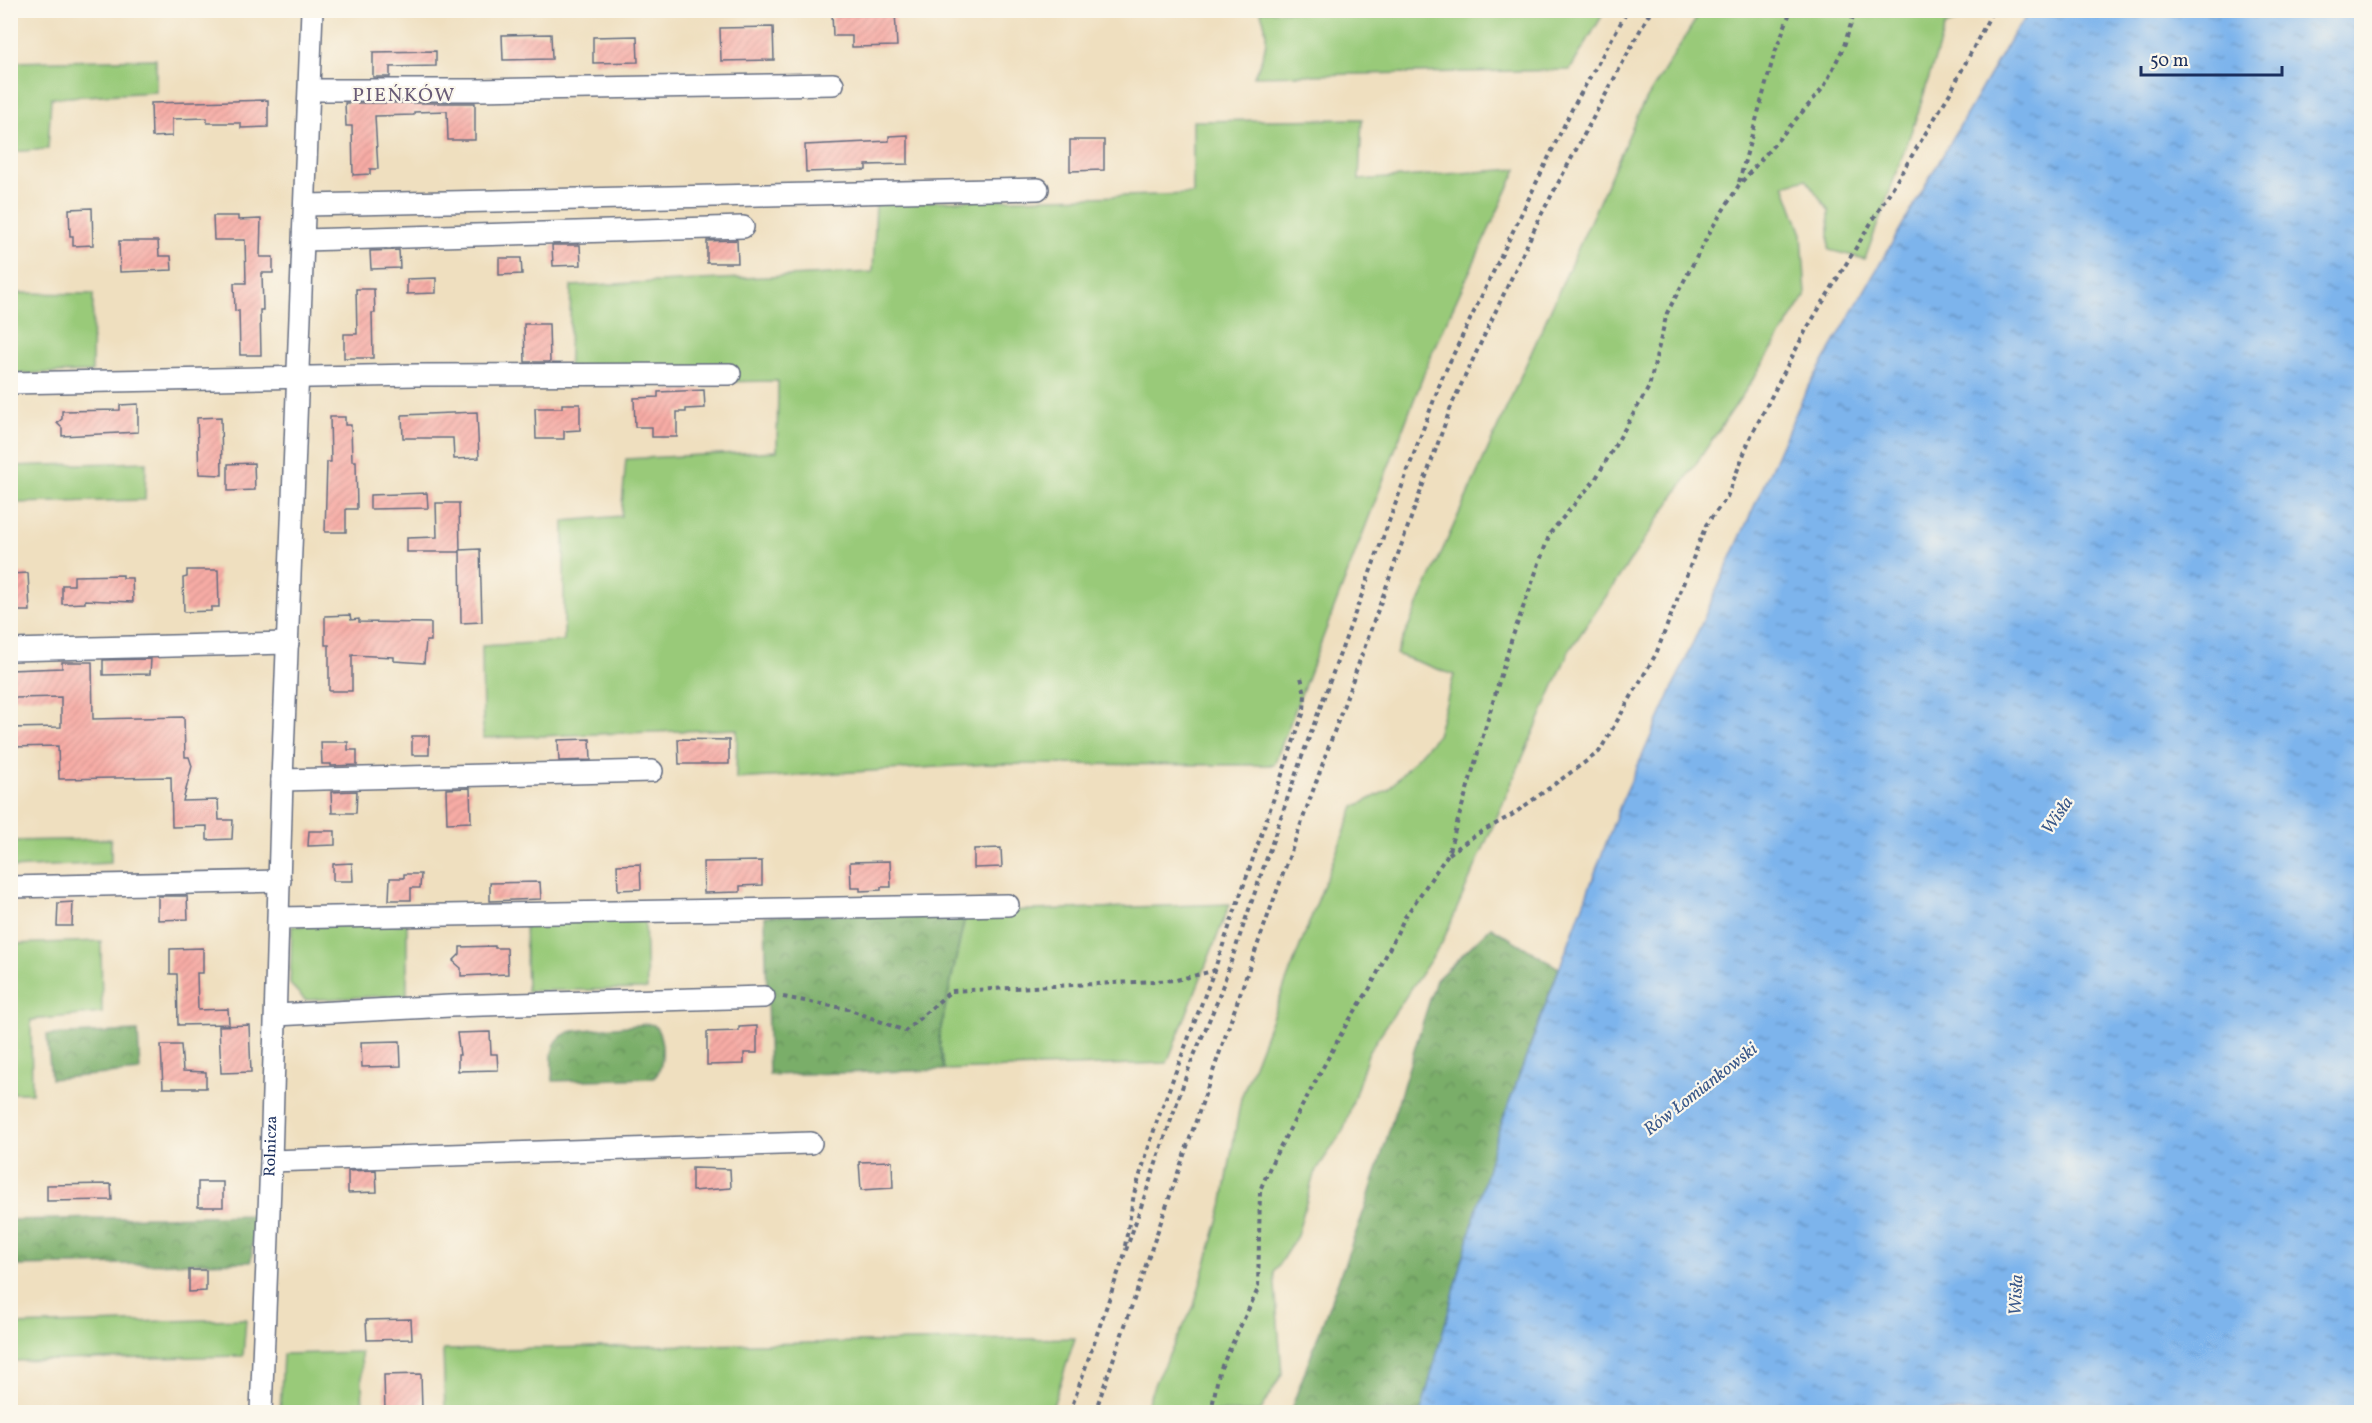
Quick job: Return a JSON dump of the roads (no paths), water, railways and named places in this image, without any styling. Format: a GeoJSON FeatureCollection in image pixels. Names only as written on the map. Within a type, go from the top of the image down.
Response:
{"type":"FeatureCollection","features":[{"type":"Feature","properties":{"kind":"street","name":"Rolnicza"},"geometry":{"type":"LineString","coordinates":[[261,1413],[282,780],[312,10]]}},
{"type":"Feature","properties":{"kind":"street"},"geometry":{"type":"LineString","coordinates":[[310,90],[477,90],[833,84]]}},
{"type":"Feature","properties":{"kind":"street"},"geometry":{"type":"LineString","coordinates":[[306,205],[1038,189]]}},
{"type":"Feature","properties":{"kind":"street"},"geometry":{"type":"LineString","coordinates":[[304,240],[743,227]]}},
{"type":"Feature","properties":{"kind":"street"},"geometry":{"type":"LineString","coordinates":[[10,383],[416,375],[730,374]]}},
{"type":"Feature","properties":{"kind":"street"},"geometry":{"type":"LineString","coordinates":[[10,650],[288,643]]}},
{"type":"Feature","properties":{"kind":"street"},"geometry":{"type":"LineString","coordinates":[[282,780],[652,771]]}},
{"type":"Feature","properties":{"kind":"street"},"geometry":{"type":"LineString","coordinates":[[10,887],[280,881]]}},
{"type":"Feature","properties":{"kind":"street"},"geometry":{"type":"LineString","coordinates":[[279,918],[1008,905]]}},
{"type":"Feature","properties":{"kind":"street"},"geometry":{"type":"LineString","coordinates":[[276,1015],[450,1006],[764,997]]}},
{"type":"Feature","properties":{"kind":"street"},"geometry":{"type":"LineString","coordinates":[[271,1161],[811,1143]]}},
{"type":"Feature","properties":{"kind":"water"},"geometry":{"type":"Polygon","coordinates":[[[2032,10],[2361,11],[2361,1412],[1421,1412],[1496,1138],[1621,803],[1804,395],[2013,34],[2032,10]]]}},
{"type":"Feature","properties":{"kind":"district","name":"PIEŃKÓW"},"geometry":{"type":"Point","coordinates":[404,96]}},
{"type":"Feature","properties":{"kind":"water label","name":"Wisła"},"geometry":{"type":"Point","coordinates":[2058,816]}},
{"type":"Feature","properties":{"kind":"water label","name":"Rów Łomiankowski"},"geometry":{"type":"Point","coordinates":[1701,1090]}},
{"type":"Feature","properties":{"kind":"water label","name":"Wisła"},"geometry":{"type":"Point","coordinates":[2017,1295]}}]}
